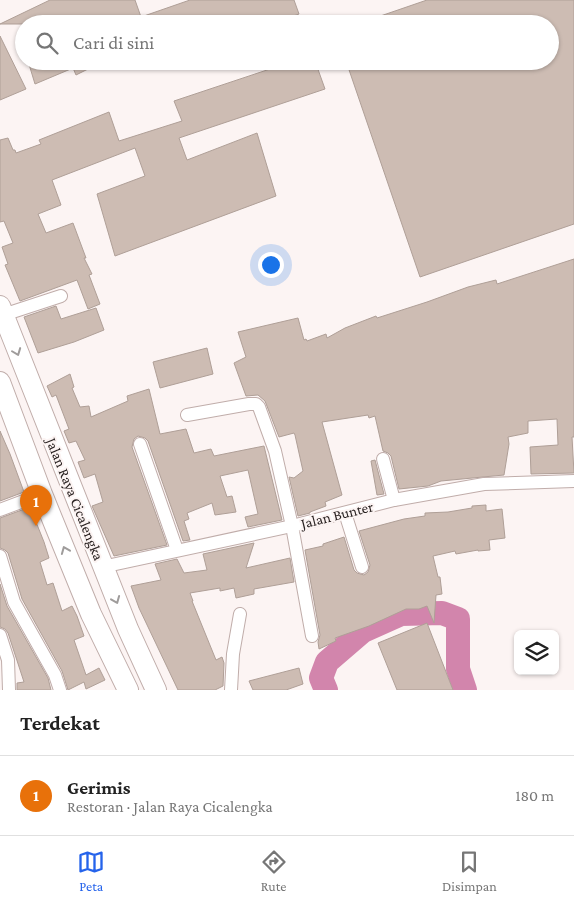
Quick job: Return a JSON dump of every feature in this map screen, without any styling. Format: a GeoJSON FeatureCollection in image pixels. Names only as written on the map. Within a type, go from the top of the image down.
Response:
{"type":"FeatureCollection","features":[{"type":"Feature","properties":{"kind":"highway","name":"Jalan Raya Cicalengka"},"geometry":{"type":"LineString","coordinates":[[2,311],[102,567],[156,690]]}},
{"type":"Feature","properties":{"kind":"highway","name":"Jalan Raya Cicalengka"},"geometry":{"type":"LineString","coordinates":[[0,382],[42,494],[91,614],[128,690]]}},
{"type":"Feature","properties":{"kind":"street"},"geometry":{"type":"LineString","coordinates":[[2,311],[61,296]]}},
{"type":"Feature","properties":{"kind":"street"},"geometry":{"type":"LineString","coordinates":[[187,415],[249,404],[256,404],[259,407],[275,451],[292,526],[312,636]]}},
{"type":"Feature","properties":{"kind":"street"},"geometry":{"type":"LineString","coordinates":[[140,444],[177,550]]}},
{"type":"Feature","properties":{"kind":"street"},"geometry":{"type":"LineString","coordinates":[[383,458],[394,500]]}},
{"type":"Feature","properties":{"kind":"street","name":"Jalan Bunter"},"geometry":{"type":"LineString","coordinates":[[102,567],[292,526],[394,500],[484,484],[574,481]]}},
{"type":"Feature","properties":{"kind":"street"},"geometry":{"type":"LineString","coordinates":[[0,510],[42,494]]}},
{"type":"Feature","properties":{"kind":"street"},"geometry":{"type":"LineString","coordinates":[[345,513],[362,567]]}},
{"type":"Feature","properties":{"kind":"street"},"geometry":{"type":"LineString","coordinates":[[0,556],[14,602],[54,675],[60,690]]}},
{"type":"Feature","properties":{"kind":"street"},"geometry":{"type":"LineString","coordinates":[[231,690],[233,654],[240,614]]}},
{"type":"Feature","properties":{"kind":"street"},"geometry":{"type":"LineString","coordinates":[[0,635],[8,660],[9,690]]}},
{"type":"Feature","properties":{"kind":"building"},"geometry":{"type":"Polygon","coordinates":[[[50,0],[135,0],[140,15],[19,15],[50,0]]]}},
{"type":"Feature","properties":{"kind":"building"},"geometry":{"type":"Polygon","coordinates":[[[190,0],[294,0],[299,14],[147,15],[190,0]]]}},
{"type":"Feature","properties":{"kind":"building"},"geometry":{"type":"Polygon","coordinates":[[[427,0],[574,0],[574,224],[420,277],[349,70],[559,70],[559,15],[383,15],[427,0]]]}},
{"type":"Feature","properties":{"kind":"building"},"geometry":{"type":"Polygon","coordinates":[[[15,17],[15,24],[0,24],[15,17]]]}},
{"type":"Feature","properties":{"kind":"building"},"geometry":{"type":"Polygon","coordinates":[[[0,36],[15,70],[26,89],[0,100],[0,36]]]}},
{"type":"Feature","properties":{"kind":"building"},"geometry":{"type":"Polygon","coordinates":[[[31,70],[68,70],[35,84],[31,70]]]}},
{"type":"Feature","properties":{"kind":"building"},"geometry":{"type":"Polygon","coordinates":[[[74,70],[86,70],[76,75],[74,70]]]}},
{"type":"Feature","properties":{"kind":"building"},"geometry":{"type":"Polygon","coordinates":[[[267,70],[318,70],[325,89],[179,138],[187,160],[257,133],[276,196],[115,256],[97,194],[145,176],[135,148],[52,180],[61,205],[38,214],[46,233],[73,223],[86,258],[84,258],[92,274],[89,275],[100,304],[88,309],[77,280],[20,301],[5,265],[8,264],[2,247],[13,243],[4,221],[0,222],[0,140],[8,138],[16,153],[41,144],[39,140],[109,112],[119,141],[182,121],[174,101],[267,70]]]}},
{"type":"Feature","properties":{"kind":"building"},"geometry":{"type":"Polygon","coordinates":[[[574,259],[574,437],[572,437],[574,473],[531,474],[530,447],[558,445],[557,419],[528,421],[528,433],[508,437],[509,444],[504,475],[441,481],[428,486],[399,489],[391,456],[383,451],[375,416],[369,418],[368,415],[322,422],[342,495],[325,502],[326,506],[298,516],[289,477],[294,478],[303,471],[295,435],[294,433],[279,437],[265,401],[258,395],[246,396],[234,363],[246,357],[238,332],[298,318],[304,340],[306,339],[307,341],[326,334],[327,338],[345,328],[376,316],[377,318],[468,287],[496,280],[497,284],[574,259]]]}},
{"type":"Feature","properties":{"kind":"building"},"geometry":{"type":"Polygon","coordinates":[[[56,306],[61,319],[96,308],[104,330],[38,353],[24,317],[56,306]]]}},
{"type":"Feature","properties":{"kind":"building"},"geometry":{"type":"Polygon","coordinates":[[[207,348],[213,374],[160,388],[153,362],[207,348]]]}},
{"type":"Feature","properties":{"kind":"building"},"geometry":{"type":"Polygon","coordinates":[[[70,374],[74,387],[72,388],[80,407],[89,406],[91,417],[128,401],[127,396],[149,389],[160,434],[186,429],[194,453],[211,449],[214,456],[264,446],[282,520],[248,527],[245,517],[258,514],[248,470],[220,476],[227,497],[232,496],[236,512],[215,515],[212,503],[187,513],[189,519],[184,521],[190,540],[183,541],[148,441],[138,436],[134,439],[132,447],[167,545],[114,556],[92,506],[103,502],[95,474],[84,478],[78,462],[85,460],[76,441],[69,443],[64,431],[69,429],[56,395],[52,397],[47,386],[70,374]]]}},
{"type":"Feature","properties":{"kind":"building"},"geometry":{"type":"Polygon","coordinates":[[[0,431],[24,492],[0,501],[0,431]]]}},
{"type":"Feature","properties":{"kind":"building"},"geometry":{"type":"Polygon","coordinates":[[[375,460],[384,494],[377,495],[371,461],[375,460]]]}},
{"type":"Feature","properties":{"kind":"building"},"geometry":{"type":"Polygon","coordinates":[[[486,505],[486,511],[502,509],[505,538],[489,540],[490,550],[456,554],[455,551],[433,556],[438,577],[440,577],[442,594],[436,595],[434,623],[427,606],[419,609],[406,609],[369,626],[335,638],[336,641],[319,649],[320,635],[305,550],[323,546],[323,544],[344,537],[354,570],[364,575],[368,572],[370,565],[359,531],[404,519],[425,516],[425,513],[448,512],[472,508],[472,506],[486,505]]]}},
{"type":"Feature","properties":{"kind":"building"},"geometry":{"type":"Polygon","coordinates":[[[30,507],[49,558],[40,562],[47,585],[53,583],[62,611],[72,606],[84,636],[74,640],[86,675],[99,668],[105,680],[86,689],[84,682],[68,690],[62,671],[22,599],[8,553],[0,548],[0,518],[30,507]]]}},
{"type":"Feature","properties":{"kind":"building"},"geometry":{"type":"Polygon","coordinates":[[[254,543],[246,568],[290,558],[294,582],[254,589],[254,594],[236,598],[234,588],[220,591],[220,588],[190,593],[216,660],[222,657],[224,663],[223,686],[215,690],[178,690],[139,608],[131,586],[161,580],[155,564],[177,559],[184,573],[207,570],[203,554],[254,543]]]}},
{"type":"Feature","properties":{"kind":"building"},"geometry":{"type":"Polygon","coordinates":[[[0,584],[7,606],[48,678],[51,690],[17,690],[17,683],[24,682],[8,633],[0,627],[0,584]]]}},
{"type":"Feature","properties":{"kind":"building"},"geometry":{"type":"Polygon","coordinates":[[[427,623],[453,690],[397,690],[378,643],[427,623]]]}},
{"type":"Feature","properties":{"kind":"building"},"geometry":{"type":"Polygon","coordinates":[[[299,668],[303,684],[286,690],[253,690],[249,681],[299,668]]]}},
{"type":"Feature","properties":{"kind":"waterway"},"geometry":{"type":"LineString","coordinates":[[326,690],[321,678],[327,662],[363,631],[401,614],[442,613],[458,619],[458,669],[465,690]]}},
{"type":"Feature","properties":{"kind":"place","name":"Gerimis"},"geometry":{"type":"Point","coordinates":[36,526]}}]}
